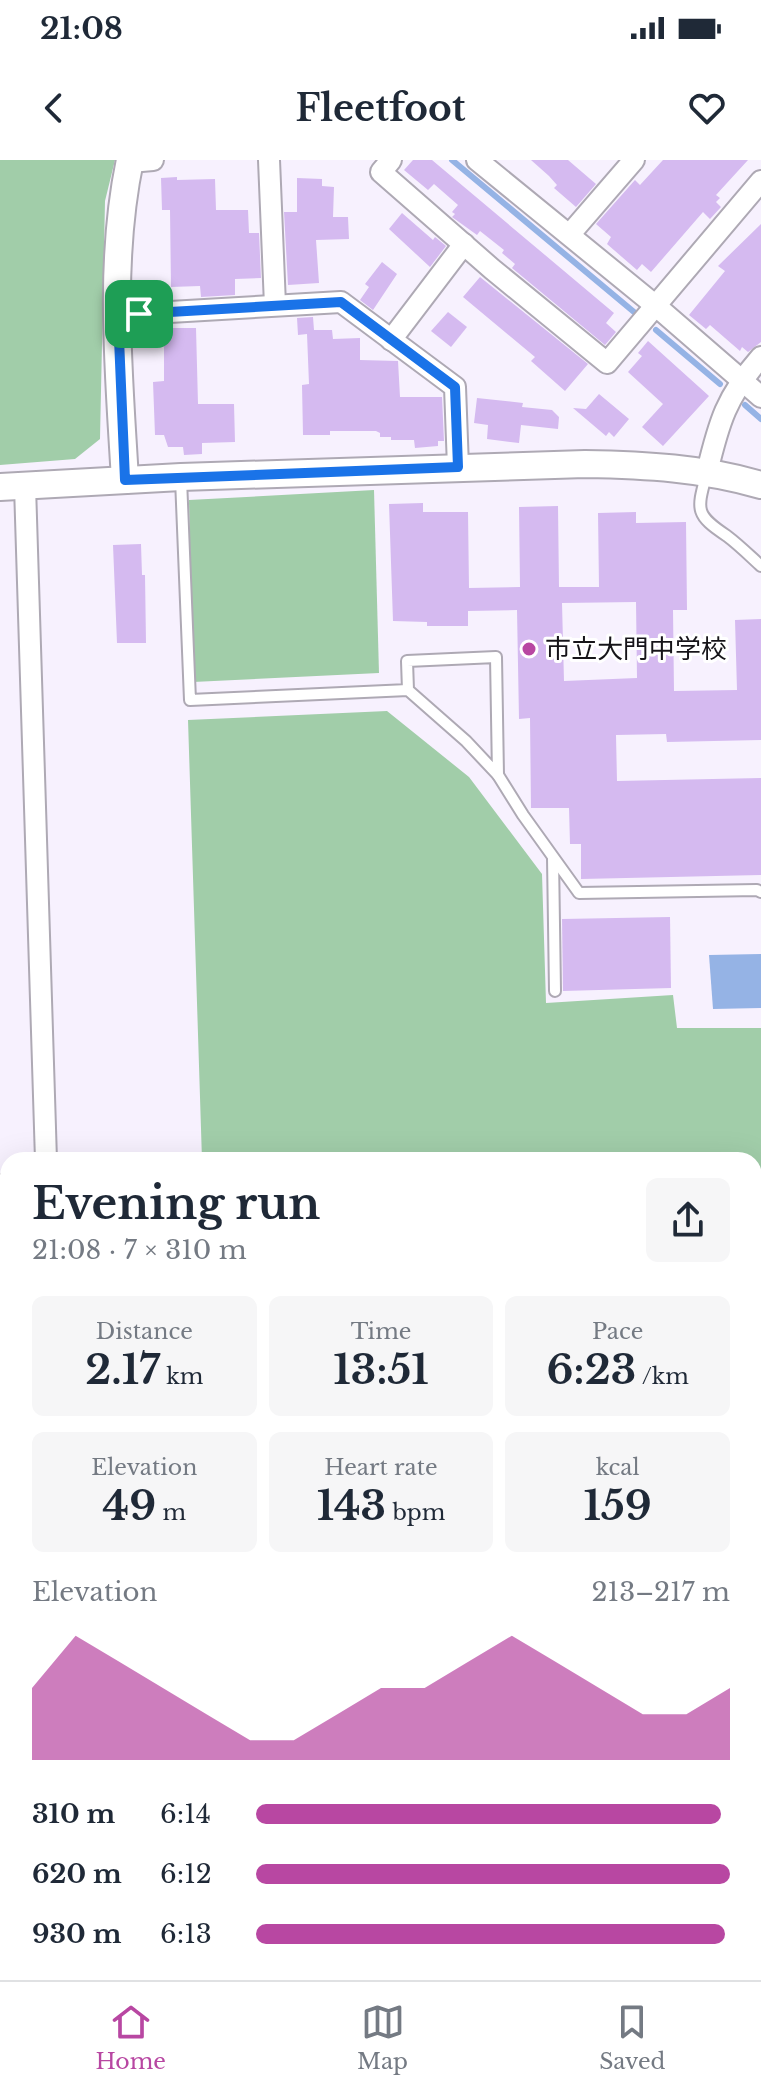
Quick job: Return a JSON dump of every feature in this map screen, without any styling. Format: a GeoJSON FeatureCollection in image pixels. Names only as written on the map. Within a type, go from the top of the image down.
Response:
{"type":"FeatureCollection","features":[{"type":"Feature","properties":{"kind":"street"},"geometry":{"type":"LineString","coordinates":[[269,160],[275,305]]}},
{"type":"Feature","properties":{"kind":"street"},"geometry":{"type":"LineString","coordinates":[[391,160],[381,172],[607,363],[761,181]]}},
{"type":"Feature","properties":{"kind":"street"},"geometry":{"type":"LineString","coordinates":[[477,160],[570,234],[761,397]]}},
{"type":"Feature","properties":{"kind":"street"},"geometry":{"type":"LineString","coordinates":[[570,234],[634,160]]}},
{"type":"Feature","properties":{"kind":"street"},"geometry":{"type":"LineString","coordinates":[[125,480],[118,315],[119,232],[138,161]]}},
{"type":"Feature","properties":{"kind":"street"},"geometry":{"type":"LineString","coordinates":[[391,340],[464,244]]}},
{"type":"Feature","properties":{"kind":"street"},"geometry":{"type":"LineString","coordinates":[[118,315],[341,302],[455,387],[458,467]]}},
{"type":"Feature","properties":{"kind":"street"},"geometry":{"type":"LineString","coordinates":[[707,472],[718,424],[741,380],[761,357]]}},
{"type":"Feature","properties":{"kind":"street"},"geometry":{"type":"LineString","coordinates":[[46,1152],[12,486],[458,467],[647,465],[707,472],[761,485]]}},
{"type":"Feature","properties":{"kind":"lane"},"geometry":{"type":"LineString","coordinates":[[707,472],[701,513],[710,526],[729,537],[761,566]]}},
{"type":"Feature","properties":{"kind":"lane"},"geometry":{"type":"LineString","coordinates":[[181,477],[190,700],[408,690],[466,741],[498,775],[579,893],[761,892]]}},
{"type":"Feature","properties":{"kind":"lane"},"geometry":{"type":"LineString","coordinates":[[408,690],[407,661],[496,657],[498,775]]}},
{"type":"Feature","properties":{"kind":"lane"},"geometry":{"type":"LineString","coordinates":[[553,856],[555,991]]}},
{"type":"Feature","properties":{"kind":"green space"},"geometry":{"type":"Polygon","coordinates":[[[0,160],[115,160],[105,201],[100,439],[75,459],[0,465],[0,160]]]}},
{"type":"Feature","properties":{"kind":"green space"},"geometry":{"type":"Polygon","coordinates":[[[374,490],[379,673],[193,682],[189,500],[374,490]]]}},
{"type":"Feature","properties":{"kind":"green space"},"geometry":{"type":"Polygon","coordinates":[[[387,711],[469,777],[542,874],[546,1003],[673,995],[677,1028],[761,1028],[761,1152],[202,1152],[188,720],[387,711]]]}},
{"type":"Feature","properties":{"kind":"water"},"geometry":{"type":"Polygon","coordinates":[[[761,954],[761,1008],[713,1009],[709,955],[761,954]]]}},
{"type":"Feature","properties":{"kind":"building"},"geometry":{"type":"Polygon","coordinates":[[[413,160],[432,160],[614,313],[606,323],[616,332],[605,345],[512,268],[515,264],[502,253],[504,250],[480,231],[477,235],[452,217],[458,205],[434,184],[428,190],[404,170],[413,160]]]}},
{"type":"Feature","properties":{"kind":"building"},"geometry":{"type":"Polygon","coordinates":[[[531,160],[568,160],[596,184],[576,207],[554,188],[557,185],[531,160]]]}},
{"type":"Feature","properties":{"kind":"building"},"geometry":{"type":"Polygon","coordinates":[[[663,160],[748,160],[716,195],[720,198],[716,202],[721,207],[710,219],[703,212],[651,272],[642,264],[637,270],[607,244],[611,237],[596,224],[635,180],[640,185],[663,160]]]}},
{"type":"Feature","properties":{"kind":"building"},"geometry":{"type":"Polygon","coordinates":[[[177,177],[177,180],[215,179],[216,210],[248,210],[249,233],[259,233],[261,278],[235,279],[235,295],[201,297],[200,286],[171,287],[170,210],[162,210],[161,178],[177,177]]]}},
{"type":"Feature","properties":{"kind":"building"},"geometry":{"type":"Polygon","coordinates":[[[297,178],[322,179],[322,186],[334,187],[333,217],[348,217],[349,239],[316,240],[319,283],[288,285],[284,212],[297,212],[297,178]]]}},
{"type":"Feature","properties":{"kind":"building"},"geometry":{"type":"Polygon","coordinates":[[[402,213],[433,240],[435,237],[446,246],[430,267],[389,229],[402,213]]]}},
{"type":"Feature","properties":{"kind":"building"},"geometry":{"type":"Polygon","coordinates":[[[761,224],[761,342],[748,352],[742,347],[740,351],[710,325],[706,329],[689,315],[725,271],[718,266],[761,224]]]}},
{"type":"Feature","properties":{"kind":"building"},"geometry":{"type":"Polygon","coordinates":[[[382,262],[397,274],[373,310],[360,300],[369,287],[365,284],[382,262]]]}},
{"type":"Feature","properties":{"kind":"building"},"geometry":{"type":"Polygon","coordinates":[[[480,277],[588,364],[565,391],[531,361],[535,357],[463,297],[480,277]]]}},
{"type":"Feature","properties":{"kind":"building"},"geometry":{"type":"Polygon","coordinates":[[[448,312],[467,327],[451,347],[431,331],[448,312]]]}},
{"type":"Feature","properties":{"kind":"building"},"geometry":{"type":"Polygon","coordinates":[[[313,317],[314,330],[332,330],[333,339],[360,338],[360,360],[398,361],[400,397],[442,397],[444,441],[438,441],[438,446],[415,448],[414,440],[391,440],[391,437],[380,437],[376,431],[330,431],[330,435],[303,435],[302,385],[309,384],[307,334],[298,335],[297,318],[313,317]]]}},
{"type":"Feature","properties":{"kind":"building"},"geometry":{"type":"Polygon","coordinates":[[[169,328],[196,328],[198,404],[234,404],[235,442],[202,443],[202,454],[184,455],[183,447],[168,447],[164,435],[155,435],[153,382],[164,381],[164,342],[170,342],[169,328]]]}},
{"type":"Feature","properties":{"kind":"building"},"geometry":{"type":"Polygon","coordinates":[[[648,341],[709,396],[663,446],[642,427],[663,404],[628,372],[642,356],[638,353],[648,341]]]}},
{"type":"Feature","properties":{"kind":"building"},"geometry":{"type":"Polygon","coordinates":[[[599,394],[629,419],[614,437],[609,432],[606,436],[573,408],[586,409],[599,394]]]}},
{"type":"Feature","properties":{"kind":"building"},"geometry":{"type":"Polygon","coordinates":[[[477,398],[552,410],[559,417],[558,429],[521,425],[519,443],[487,439],[488,425],[474,423],[477,398]]]}},
{"type":"Feature","properties":{"kind":"building"},"geometry":{"type":"Polygon","coordinates":[[[423,503],[423,512],[468,512],[469,588],[520,587],[519,507],[558,506],[559,587],[599,587],[598,513],[636,512],[636,523],[686,522],[687,610],[673,610],[674,691],[737,690],[735,620],[761,619],[761,740],[667,742],[666,734],[616,735],[617,781],[761,778],[761,875],[581,879],[581,844],[570,844],[569,808],[531,808],[530,718],[519,719],[517,610],[468,611],[468,626],[427,626],[427,622],[393,621],[389,504],[423,503]],[[636,602],[562,603],[564,681],[637,678],[636,602]]]}},
{"type":"Feature","properties":{"kind":"building"},"geometry":{"type":"Polygon","coordinates":[[[141,544],[142,575],[145,575],[146,643],[117,643],[113,545],[141,544]]]}},
{"type":"Feature","properties":{"kind":"building"},"geometry":{"type":"Polygon","coordinates":[[[670,917],[671,988],[563,991],[562,919],[670,917]]]}},
{"type":"Feature","properties":{"kind":"waterway"},"geometry":{"type":"LineString","coordinates":[[452,160],[634,312]]}},
{"type":"Feature","properties":{"kind":"waterway"},"geometry":{"type":"LineString","coordinates":[[656,330],[720,384]]}},
{"type":"Feature","properties":{"kind":"waterway"},"geometry":{"type":"LineString","coordinates":[[745,405],[761,419]]}},
{"type":"Feature","properties":{"kind":"place","name":"市立大門中学校"},"geometry":{"type":"Point","coordinates":[529,649]}},
{"type":"Feature","properties":{"kind":"route"},"geometry":{"type":"LineString","coordinates":[[341,302],[455,387],[458,467],[125,480],[118,315],[139,314],[341,302]]}}]}
